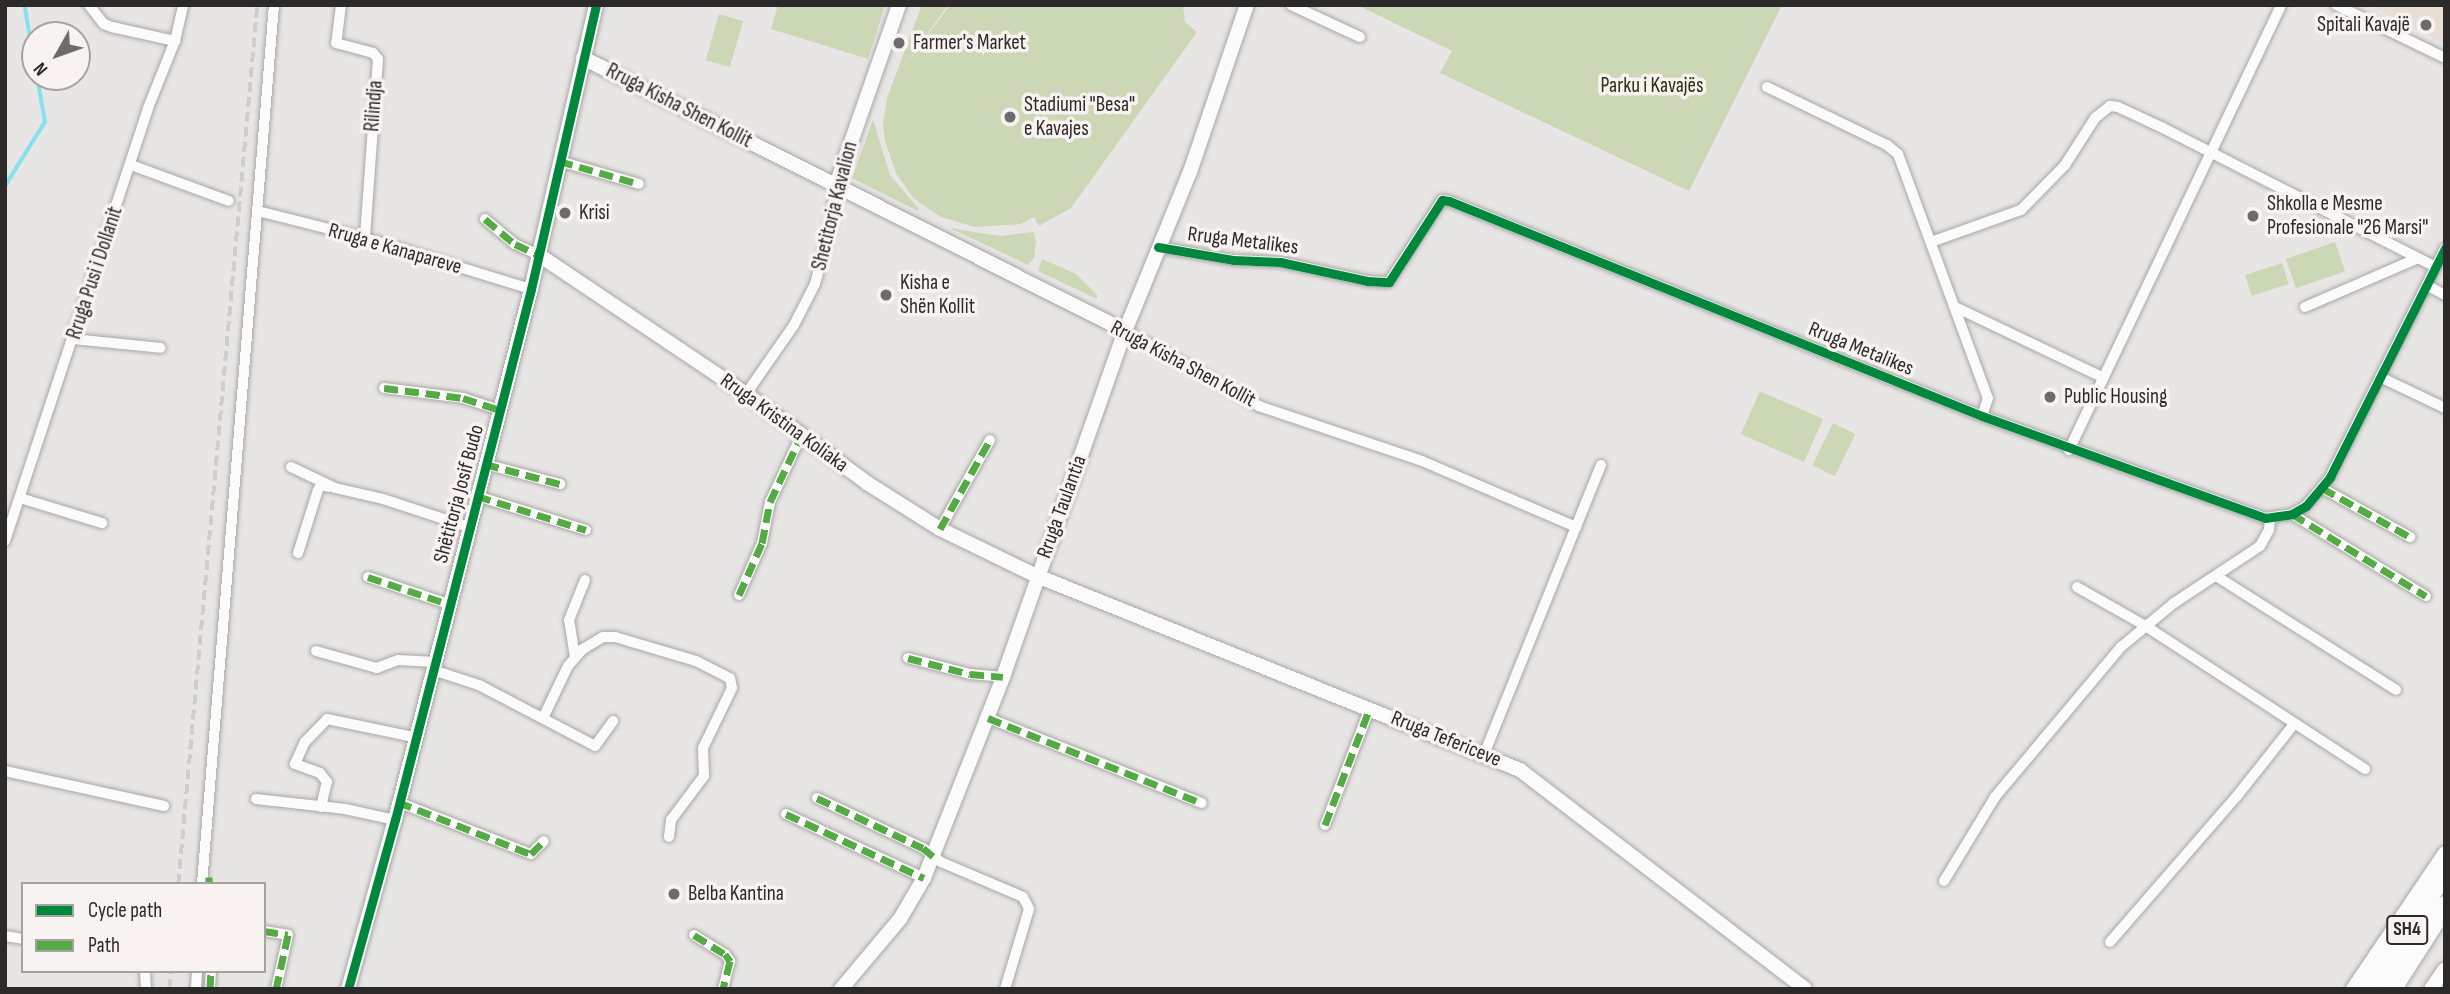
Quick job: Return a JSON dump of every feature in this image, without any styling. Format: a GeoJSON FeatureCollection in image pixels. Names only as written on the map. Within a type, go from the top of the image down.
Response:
{"type":"FeatureCollection","features":[{"type":"Feature","properties":{"kind":"highway","name":"SH4"},"geometry":{"type":"LineString","coordinates":[[2370,989],[2445,871]]}},
{"type":"Feature","properties":{"kind":"highway","name":"SH4"},"geometry":{"type":"LineString","coordinates":[[2391,989],[2445,905]]}},
{"type":"Feature","properties":{"kind":"street"},"geometry":{"type":"LineString","coordinates":[[89,5],[104,24],[175,41]]}},
{"type":"Feature","properties":{"kind":"street","name":"Rruga Pusi i Dollanit"},"geometry":{"type":"LineString","coordinates":[[5,541],[148,108],[175,41],[183,5]]}},
{"type":"Feature","properties":{"kind":"street"},"geometry":{"type":"LineString","coordinates":[[206,882],[274,5]]}},
{"type":"Feature","properties":{"kind":"street","name":"Rilindja"},"geometry":{"type":"LineString","coordinates":[[341,5],[336,43],[373,53],[378,59],[365,238]]}},
{"type":"Feature","properties":{"kind":"street","name":"Shëtitorja Josif Budo"},"geometry":{"type":"LineString","coordinates":[[348,989],[395,820],[448,604],[531,289],[596,5]]}},
{"type":"Feature","properties":{"kind":"street","name":"Shetitorja Kavalion"},"geometry":{"type":"LineString","coordinates":[[746,394],[794,325],[815,284],[830,228],[836,185],[899,5]]}},
{"type":"Feature","properties":{"kind":"street","name":"Rruga Taulantia"},"geometry":{"type":"LineString","coordinates":[[841,989],[900,919],[933,856],[1003,677],[1125,331],[1190,172],[1247,5]]}},
{"type":"Feature","properties":{"kind":"street"},"geometry":{"type":"LineString","coordinates":[[1291,5],[1360,37]]}},
{"type":"Feature","properties":{"kind":"street"},"geometry":{"type":"LineString","coordinates":[[2069,450],[2208,152],[2281,5]]}},
{"type":"Feature","properties":{"kind":"street"},"geometry":{"type":"LineString","coordinates":[[2336,5],[2445,58]]}},
{"type":"Feature","properties":{"kind":"street","name":"Rruga Kisha Shen Kollit"},"geometry":{"type":"LineString","coordinates":[[583,58],[1125,331],[1259,406],[1422,461],[1576,527]]}},
{"type":"Feature","properties":{"kind":"street"},"geometry":{"type":"LineString","coordinates":[[1767,87],[1894,150],[1902,162],[1988,397],[1982,416]]}},
{"type":"Feature","properties":{"kind":"street"},"geometry":{"type":"LineString","coordinates":[[1931,242],[2021,210],[2065,165],[2095,118],[2110,106],[2118,107],[2436,267]]}},
{"type":"Feature","properties":{"kind":"street"},"geometry":{"type":"LineString","coordinates":[[559,161],[639,184]]}},
{"type":"Feature","properties":{"kind":"street"},"geometry":{"type":"LineString","coordinates":[[131,165],[229,201]]}},
{"type":"Feature","properties":{"kind":"street","name":"Rruga Metalikes"},"geometry":{"type":"LineString","coordinates":[[1158,247],[1233,260],[1288,263],[1367,281],[1389,282],[1442,200],[1449,201],[2069,450],[2248,514],[2270,518],[2292,514],[2306,506],[2322,488],[2428,286],[2445,248]]}},
{"type":"Feature","properties":{"kind":"street","name":"Rruga e Kanapareve"},"geometry":{"type":"LineString","coordinates":[[258,212],[365,238],[531,289]]}},
{"type":"Feature","properties":{"kind":"street"},"geometry":{"type":"LineString","coordinates":[[485,219],[515,244],[539,255]]}},
{"type":"Feature","properties":{"kind":"street","name":"Rruga Kristina Koliaka"},"geometry":{"type":"LineString","coordinates":[[539,255],[746,394],[867,484],[940,529],[1037,576]]}},
{"type":"Feature","properties":{"kind":"street"},"geometry":{"type":"LineString","coordinates":[[2305,307],[2418,258]]}},
{"type":"Feature","properties":{"kind":"street"},"geometry":{"type":"LineString","coordinates":[[2428,286],[2445,295]]}},
{"type":"Feature","properties":{"kind":"street"},"geometry":{"type":"LineString","coordinates":[[1955,307],[2102,377]]}},
{"type":"Feature","properties":{"kind":"street"},"geometry":{"type":"LineString","coordinates":[[73,340],[161,348]]}},
{"type":"Feature","properties":{"kind":"street"},"geometry":{"type":"LineString","coordinates":[[2380,377],[2445,408]]}},
{"type":"Feature","properties":{"kind":"street"},"geometry":{"type":"LineString","coordinates":[[384,388],[463,398],[499,410]]}},
{"type":"Feature","properties":{"kind":"street"},"geometry":{"type":"LineString","coordinates":[[739,595],[762,543],[770,502],[801,436]]}},
{"type":"Feature","properties":{"kind":"street"},"geometry":{"type":"LineString","coordinates":[[940,529],[990,440]]}},
{"type":"Feature","properties":{"kind":"street"},"geometry":{"type":"LineString","coordinates":[[485,464],[560,484]]}},
{"type":"Feature","properties":{"kind":"street"},"geometry":{"type":"LineString","coordinates":[[1483,757],[1601,465]]}},
{"type":"Feature","properties":{"kind":"street"},"geometry":{"type":"LineString","coordinates":[[291,467],[335,488]]}},
{"type":"Feature","properties":{"kind":"street"},"geometry":{"type":"LineString","coordinates":[[298,553],[321,485],[383,499],[468,527]]}},
{"type":"Feature","properties":{"kind":"street"},"geometry":{"type":"LineString","coordinates":[[2322,488],[2410,537]]}},
{"type":"Feature","properties":{"kind":"street"},"geometry":{"type":"LineString","coordinates":[[477,496],[586,530]]}},
{"type":"Feature","properties":{"kind":"street"},"geometry":{"type":"LineString","coordinates":[[20,498],[102,523]]}},
{"type":"Feature","properties":{"kind":"street"},"geometry":{"type":"LineString","coordinates":[[2292,514],[2426,596]]}},
{"type":"Feature","properties":{"kind":"street"},"geometry":{"type":"LineString","coordinates":[[1944,881],[1995,797],[2121,647],[2144,625],[2260,546],[2269,530],[2270,518]]}},
{"type":"Feature","properties":{"kind":"street","name":"Rruga Tefericeve"},"geometry":{"type":"LineString","coordinates":[[1037,576],[1370,708],[1483,757],[1501,761],[1539,782],[1805,989]]}},
{"type":"Feature","properties":{"kind":"street"},"geometry":{"type":"LineString","coordinates":[[2216,576],[2396,691]]}},
{"type":"Feature","properties":{"kind":"street"},"geometry":{"type":"LineString","coordinates":[[368,577],[448,604]]}},
{"type":"Feature","properties":{"kind":"street"},"geometry":{"type":"LineString","coordinates":[[575,657],[569,620],[585,580]]}},
{"type":"Feature","properties":{"kind":"street"},"geometry":{"type":"LineString","coordinates":[[2077,587],[2144,625],[2365,769]]}},
{"type":"Feature","properties":{"kind":"street"},"geometry":{"type":"LineString","coordinates":[[544,716],[575,657],[603,637],[615,637],[723,673],[732,682],[733,688],[703,748],[704,776],[671,820],[669,837]]}},
{"type":"Feature","properties":{"kind":"street"},"geometry":{"type":"LineString","coordinates":[[316,651],[377,668],[398,660],[434,666],[544,716],[595,746],[613,721]]}},
{"type":"Feature","properties":{"kind":"street"},"geometry":{"type":"LineString","coordinates":[[908,658],[970,674],[1003,677]]}},
{"type":"Feature","properties":{"kind":"street"},"geometry":{"type":"LineString","coordinates":[[1325,825],[1370,708]]}},
{"type":"Feature","properties":{"kind":"street"},"geometry":{"type":"LineString","coordinates":[[988,718],[1202,803]]}},
{"type":"Feature","properties":{"kind":"street"},"geometry":{"type":"LineString","coordinates":[[321,807],[327,782],[320,774],[295,764],[305,742],[327,719],[414,737]]}},
{"type":"Feature","properties":{"kind":"street"},"geometry":{"type":"LineString","coordinates":[[2109,942],[2237,796],[2294,724]]}},
{"type":"Feature","properties":{"kind":"street"},"geometry":{"type":"LineString","coordinates":[[5,771],[164,806]]}},
{"type":"Feature","properties":{"kind":"street"},"geometry":{"type":"LineString","coordinates":[[817,798],[923,848],[941,862],[1016,893],[1027,902],[1027,915],[1005,989]]}},
{"type":"Feature","properties":{"kind":"street"},"geometry":{"type":"LineString","coordinates":[[256,799],[395,820]]}},
{"type":"Feature","properties":{"kind":"street"},"geometry":{"type":"LineString","coordinates":[[398,802],[531,854],[544,841]]}},
{"type":"Feature","properties":{"kind":"street"},"geometry":{"type":"LineString","coordinates":[[786,814],[923,878]]}},
{"type":"Feature","properties":{"kind":"street"},"geometry":{"type":"LineString","coordinates":[[2353,989],[2445,853]]}},
{"type":"Feature","properties":{"kind":"street"},"geometry":{"type":"LineString","coordinates":[[266,931],[288,935],[276,989]]}},
{"type":"Feature","properties":{"kind":"street"},"geometry":{"type":"LineString","coordinates":[[694,935],[725,954],[730,961],[723,989]]}},
{"type":"Feature","properties":{"kind":"street"},"geometry":{"type":"LineString","coordinates":[[2431,989],[2445,969]]}},
{"type":"Feature","properties":{"kind":"shaded area","name":"Spitali Kavajë"},"geometry":{"type":"Polygon","coordinates":[[[2368,5],[2445,5],[2445,44],[2368,5]]]}},
{"type":"Feature","properties":{"kind":"green space"},"geometry":{"type":"Polygon","coordinates":[[[778,5],[885,5],[868,59],[771,29],[778,5]]]}},
{"type":"Feature","properties":{"kind":"green space","name":"Stadiumi \"Besa\" e Kavajes"},"geometry":{"type":"Polygon","coordinates":[[[922,5],[948,5],[900,72],[950,5],[1183,5],[1185,22],[1197,32],[1071,208],[1039,226],[1034,217],[1021,224],[975,227],[941,217],[914,199],[896,173],[885,141],[883,125],[887,98],[922,5]]]}},
{"type":"Feature","properties":{"kind":"green space","name":"Parku i Kavajës"},"geometry":{"type":"Polygon","coordinates":[[[1357,5],[1782,5],[1689,191],[1440,73],[1452,51],[1357,5]]]}},
{"type":"Feature","properties":{"kind":"green space"},"geometry":{"type":"Polygon","coordinates":[[[719,14],[743,21],[730,67],[706,60],[719,14]]]}},
{"type":"Feature","properties":{"kind":"green space"},"geometry":{"type":"Polygon","coordinates":[[[873,120],[890,175],[918,211],[852,178],[873,120]]]}},
{"type":"Feature","properties":{"kind":"green space"},"geometry":{"type":"Polygon","coordinates":[[[950,228],[1000,236],[1033,232],[1036,241],[1034,258],[1028,265],[950,228]]]}},
{"type":"Feature","properties":{"kind":"green space"},"geometry":{"type":"Polygon","coordinates":[[[2335,242],[2345,271],[2296,288],[2286,259],[2335,242]]]}},
{"type":"Feature","properties":{"kind":"green space"},"geometry":{"type":"Polygon","coordinates":[[[1042,259],[1076,274],[1097,295],[1097,299],[1038,271],[1042,259]]]}},
{"type":"Feature","properties":{"kind":"green space"},"geometry":{"type":"Polygon","coordinates":[[[2282,263],[2289,284],[2252,296],[2245,275],[2282,263]]]}},
{"type":"Feature","properties":{"kind":"green space"},"geometry":{"type":"Polygon","coordinates":[[[1760,391],[1823,419],[1804,462],[1741,434],[1760,391]]]}},
{"type":"Feature","properties":{"kind":"green space"},"geometry":{"type":"Polygon","coordinates":[[[1833,423],[1855,434],[1835,476],[1812,465],[1833,423]]]}},
{"type":"Feature","properties":{"kind":"waterway"},"geometry":{"type":"LineString","coordinates":[[25,5],[28,21]]}},
{"type":"Feature","properties":{"kind":"waterway"},"geometry":{"type":"LineString","coordinates":[[5,186],[45,122],[39,91]]}},
{"type":"Feature","properties":{"kind":"railway"},"geometry":{"type":"LineString","coordinates":[[178,882],[257,5]]}},
{"type":"Feature","properties":{"kind":"railway"},"geometry":{"type":"LineString","coordinates":[[169,989],[171,973]]}},
{"type":"Feature","properties":{"kind":"marked path"},"geometry":{"type":"LineString","coordinates":[[559,161],[639,184]]}},
{"type":"Feature","properties":{"kind":"marked path"},"geometry":{"type":"LineString","coordinates":[[485,219],[515,244],[539,255]]}},
{"type":"Feature","properties":{"kind":"marked path"},"geometry":{"type":"LineString","coordinates":[[384,388],[463,398],[500,410]]}},
{"type":"Feature","properties":{"kind":"marked path"},"geometry":{"type":"LineString","coordinates":[[739,595],[762,543],[770,502],[801,436]]}},
{"type":"Feature","properties":{"kind":"marked path"},"geometry":{"type":"LineString","coordinates":[[940,529],[990,440]]}},
{"type":"Feature","properties":{"kind":"marked path"},"geometry":{"type":"LineString","coordinates":[[485,464],[560,484]]}},
{"type":"Feature","properties":{"kind":"marked path"},"geometry":{"type":"LineString","coordinates":[[2322,488],[2410,537]]}},
{"type":"Feature","properties":{"kind":"marked path"},"geometry":{"type":"LineString","coordinates":[[477,496],[586,530]]}},
{"type":"Feature","properties":{"kind":"marked path"},"geometry":{"type":"LineString","coordinates":[[2292,514],[2426,596]]}},
{"type":"Feature","properties":{"kind":"marked path"},"geometry":{"type":"LineString","coordinates":[[368,577],[448,604]]}},
{"type":"Feature","properties":{"kind":"marked path"},"geometry":{"type":"LineString","coordinates":[[908,658],[970,674],[1003,677]]}},
{"type":"Feature","properties":{"kind":"marked path"},"geometry":{"type":"LineString","coordinates":[[1325,825],[1370,708]]}},
{"type":"Feature","properties":{"kind":"marked path"},"geometry":{"type":"LineString","coordinates":[[988,718],[1202,803]]}},
{"type":"Feature","properties":{"kind":"marked path"},"geometry":{"type":"LineString","coordinates":[[817,798],[923,848],[933,856]]}},
{"type":"Feature","properties":{"kind":"marked path"},"geometry":{"type":"LineString","coordinates":[[398,802],[531,854],[544,841]]}},
{"type":"Feature","properties":{"kind":"marked path"},"geometry":{"type":"LineString","coordinates":[[786,814],[924,878]]}},
{"type":"Feature","properties":{"kind":"marked path"},"geometry":{"type":"LineString","coordinates":[[209,877],[209,882]]}},
{"type":"Feature","properties":{"kind":"marked path"},"geometry":{"type":"LineString","coordinates":[[266,931],[288,935],[276,989]]}},
{"type":"Feature","properties":{"kind":"marked path"},"geometry":{"type":"LineString","coordinates":[[694,935],[725,954],[730,961],[723,989]]}},
{"type":"Feature","properties":{"kind":"marked path"},"geometry":{"type":"LineString","coordinates":[[210,989],[211,973]]}},
{"type":"Feature","properties":{"kind":"cycle path"},"geometry":{"type":"LineString","coordinates":[[348,989],[395,820],[531,289],[596,5]]}},
{"type":"Feature","properties":{"kind":"cycle path"},"geometry":{"type":"LineString","coordinates":[[1158,247],[1233,260],[1280,262],[1367,281],[1389,282],[1442,200],[1449,201],[1982,416],[2265,518],[2292,514],[2306,506],[2330,477],[2445,248]]}},
{"type":"Feature","properties":{"kind":"place","name":"Spitali Kavajë"},"geometry":{"type":"Point","coordinates":[2426,25]}},
{"type":"Feature","properties":{"kind":"place","name":"Farmer's Market"},"geometry":{"type":"Point","coordinates":[899,43]}},
{"type":"Feature","properties":{"kind":"place","name":"Stadiumi \"Besa\" e Kavajes"},"geometry":{"type":"Point","coordinates":[1010,117]}},
{"type":"Feature","properties":{"kind":"place","name":"Krisi"},"geometry":{"type":"Point","coordinates":[565,213]}},
{"type":"Feature","properties":{"kind":"place","name":"Shkolla e Mesme Profesionale \"26 Marsi\""},"geometry":{"type":"Point","coordinates":[2253,216]}},
{"type":"Feature","properties":{"kind":"place","name":"Kisha e Shën Kollit"},"geometry":{"type":"Point","coordinates":[886,295]}},
{"type":"Feature","properties":{"kind":"place","name":"Public Housing"},"geometry":{"type":"Point","coordinates":[2050,397]}},
{"type":"Feature","properties":{"kind":"place","name":"Belba Kantina"},"geometry":{"type":"Point","coordinates":[674,894]}}]}
